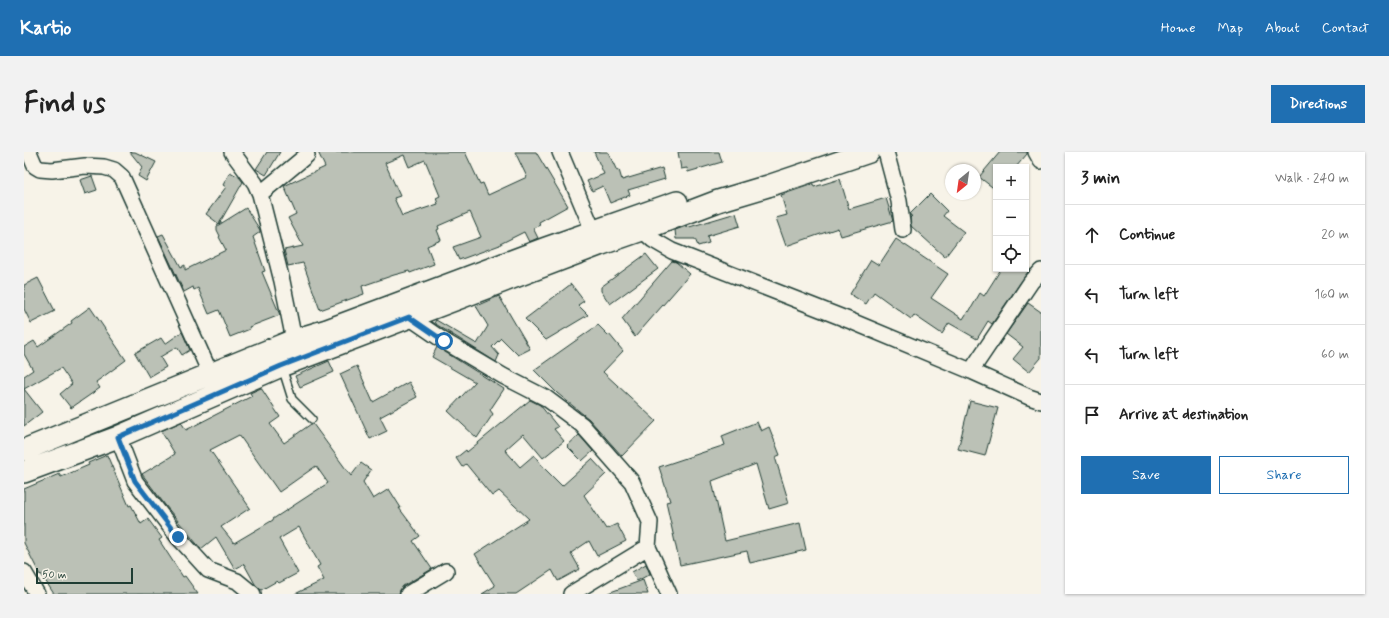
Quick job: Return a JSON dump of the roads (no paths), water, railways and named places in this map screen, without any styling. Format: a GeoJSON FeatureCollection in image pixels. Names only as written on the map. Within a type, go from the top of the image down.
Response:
{"type":"FeatureCollection","features":[{"type":"Feature","properties":{"kind":"main road"},"geometry":{"type":"LineString","coordinates":[[24,472],[118,437],[281,366],[409,317],[711,190],[832,152]]}},
{"type":"Feature","properties":{"kind":"main road"},"geometry":{"type":"LineString","coordinates":[[24,450],[294,340],[596,238],[642,230],[718,201],[869,152]]}},
{"type":"Feature","properties":{"kind":"street"},"geometry":{"type":"LineString","coordinates":[[29,152],[35,166],[40,169],[52,170],[85,166],[104,167],[114,170],[122,177],[210,373]]}},
{"type":"Feature","properties":{"kind":"street"},"geometry":{"type":"LineString","coordinates":[[232,152],[255,183],[260,194],[282,281],[294,340]]}},
{"type":"Feature","properties":{"kind":"street"},"geometry":{"type":"LineString","coordinates":[[560,152],[596,238]]}},
{"type":"Feature","properties":{"kind":"street"},"geometry":{"type":"LineString","coordinates":[[886,152],[899,201],[903,230]]}},
{"type":"Feature","properties":{"kind":"street"},"geometry":{"type":"LineString","coordinates":[[1036,152],[1041,161]]}},
{"type":"Feature","properties":{"kind":"street"},"geometry":{"type":"LineString","coordinates":[[260,194],[307,156]]}},
{"type":"Feature","properties":{"kind":"street"},"geometry":{"type":"LineString","coordinates":[[642,230],[653,240],[672,251],[851,321],[1041,401]]}},
{"type":"Feature","properties":{"kind":"street"},"geometry":{"type":"LineString","coordinates":[[971,371],[1031,282],[1041,271]]}},
{"type":"Feature","properties":{"kind":"street"},"geometry":{"type":"LineString","coordinates":[[409,317],[444,341],[504,376],[546,398],[582,425],[632,482],[650,522],[648,547],[669,594]]}},
{"type":"Feature","properties":{"kind":"street"},"geometry":{"type":"LineString","coordinates":[[118,437],[135,481],[178,537],[208,570],[237,581],[253,594]]}},
{"type":"Feature","properties":{"kind":"street"},"geometry":{"type":"LineString","coordinates":[[571,594],[648,547]]}},
{"type":"Feature","properties":{"kind":"street"},"geometry":{"type":"LineString","coordinates":[[408,594],[446,571]]}},
{"type":"Feature","properties":{"kind":"street"},"geometry":{"type":"LineString","coordinates":[[24,572],[37,594]]}},
{"type":"Feature","properties":{"kind":"lane"},"geometry":{"type":"LineString","coordinates":[[281,366],[292,399],[312,419]]}}]}
